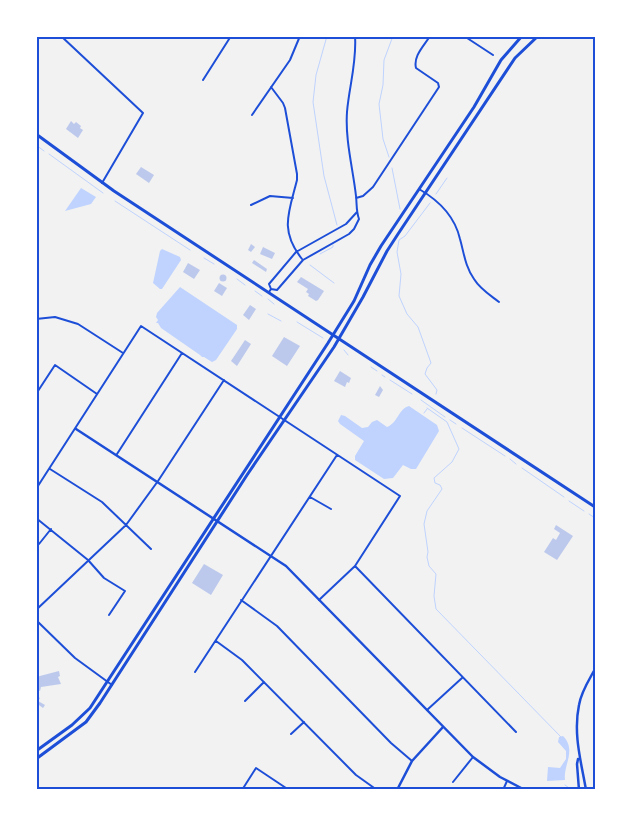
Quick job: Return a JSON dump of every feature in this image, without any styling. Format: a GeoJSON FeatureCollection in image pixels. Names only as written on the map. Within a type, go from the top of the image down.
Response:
{"type":"FeatureCollection","features":[{"type":"Feature","properties":{"kind":"main road"},"geometry":{"type":"LineString","coordinates":[[36,750],[81,718],[107,681],[354,301],[381,246],[474,107],[501,60],[522,36]]}},
{"type":"Feature","properties":{"kind":"main road"},"geometry":{"type":"LineString","coordinates":[[36,759],[86,722],[112,685],[284,420],[340,338],[386,251],[515,58],[538,36]]}},
{"type":"Feature","properties":{"kind":"main road"},"geometry":{"type":"LineString","coordinates":[[459,129],[464,134]]}},
{"type":"Feature","properties":{"kind":"main road"},"geometry":{"type":"LineString","coordinates":[[36,134],[102,183],[270,290],[333,334],[595,507]]}},
{"type":"Feature","properties":{"kind":"street"},"geometry":{"type":"LineString","coordinates":[[61,36],[142,114],[102,183]]}},
{"type":"Feature","properties":{"kind":"street"},"geometry":{"type":"LineString","coordinates":[[203,80],[232,36]]}},
{"type":"Feature","properties":{"kind":"street"},"geometry":{"type":"LineString","coordinates":[[252,115],[290,60],[300,36]]}},
{"type":"Feature","properties":{"kind":"street"},"geometry":{"type":"LineString","coordinates":[[355,36],[356,54],[347,113],[349,154],[359,219],[352,232],[303,260],[277,290],[270,290],[269,284],[296,252],[346,224],[357,212]]}},
{"type":"Feature","properties":{"kind":"street"},"geometry":{"type":"LineString","coordinates":[[356,198],[363,196],[373,187],[439,87],[438,83],[416,68],[415,63],[430,36]]}},
{"type":"Feature","properties":{"kind":"street"},"geometry":{"type":"LineString","coordinates":[[464,36],[493,56]]}},
{"type":"Feature","properties":{"kind":"street"},"geometry":{"type":"LineString","coordinates":[[271,88],[283,102],[285,108],[297,174],[287,221],[288,231],[296,252],[303,260]]}},
{"type":"Feature","properties":{"kind":"street"},"geometry":{"type":"LineString","coordinates":[[419,189],[444,208],[455,223],[466,265],[474,280],[499,302]]}},
{"type":"Feature","properties":{"kind":"street"},"geometry":{"type":"LineString","coordinates":[[251,205],[270,196],[293,198]]}},
{"type":"Feature","properties":{"kind":"street"},"geometry":{"type":"LineString","coordinates":[[36,319],[55,317],[78,324],[123,353]]}},
{"type":"Feature","properties":{"kind":"street"},"geometry":{"type":"LineString","coordinates":[[36,489],[141,326],[400,496],[354,566],[319,600]]}},
{"type":"Feature","properties":{"kind":"street"},"geometry":{"type":"LineString","coordinates":[[117,454],[182,353]]}},
{"type":"Feature","properties":{"kind":"street"},"geometry":{"type":"LineString","coordinates":[[36,393],[55,366],[97,394]]}},
{"type":"Feature","properties":{"kind":"street"},"geometry":{"type":"LineString","coordinates":[[36,610],[126,524],[158,481],[224,380]]}},
{"type":"Feature","properties":{"kind":"street"},"geometry":{"type":"LineString","coordinates":[[76,428],[286,566],[474,757],[491,772],[525,790]]}},
{"type":"Feature","properties":{"kind":"street"},"geometry":{"type":"LineString","coordinates":[[195,672],[337,455]]}},
{"type":"Feature","properties":{"kind":"street"},"geometry":{"type":"LineString","coordinates":[[50,469],[102,502],[151,549]]}},
{"type":"Feature","properties":{"kind":"street"},"geometry":{"type":"LineString","coordinates":[[310,496],[331,509]]}},
{"type":"Feature","properties":{"kind":"street"},"geometry":{"type":"LineString","coordinates":[[36,518],[88,560],[104,578],[125,591],[109,615]]}},
{"type":"Feature","properties":{"kind":"street"},"geometry":{"type":"LineString","coordinates":[[39,544],[51,529]]}},
{"type":"Feature","properties":{"kind":"street"},"geometry":{"type":"LineString","coordinates":[[354,566],[516,732]]}},
{"type":"Feature","properties":{"kind":"street"},"geometry":{"type":"LineString","coordinates":[[241,600],[277,626],[391,743],[412,761]]}},
{"type":"Feature","properties":{"kind":"street"},"geometry":{"type":"LineString","coordinates":[[36,620],[75,658],[112,685]]}},
{"type":"Feature","properties":{"kind":"street"},"geometry":{"type":"LineString","coordinates":[[216,641],[242,660],[356,775],[377,790]]}},
{"type":"Feature","properties":{"kind":"street"},"geometry":{"type":"LineString","coordinates":[[586,790],[579,757],[576,723],[579,703],[595,669]]}},
{"type":"Feature","properties":{"kind":"street"},"geometry":{"type":"LineString","coordinates":[[427,710],[462,677]]}},
{"type":"Feature","properties":{"kind":"street"},"geometry":{"type":"LineString","coordinates":[[245,701],[264,682]]}},
{"type":"Feature","properties":{"kind":"street"},"geometry":{"type":"LineString","coordinates":[[291,734],[304,722]]}},
{"type":"Feature","properties":{"kind":"street"},"geometry":{"type":"LineString","coordinates":[[397,790],[412,761],[443,726]]}},
{"type":"Feature","properties":{"kind":"street"},"geometry":{"type":"LineString","coordinates":[[453,782],[474,757]]}},
{"type":"Feature","properties":{"kind":"street"},"geometry":{"type":"LineString","coordinates":[[579,757],[577,764],[579,790]]}},
{"type":"Feature","properties":{"kind":"street"},"geometry":{"type":"LineString","coordinates":[[242,790],[256,768],[290,790]]}},
{"type":"Feature","properties":{"kind":"street"},"geometry":{"type":"LineString","coordinates":[[503,790],[507,781]]}},
{"type":"Feature","properties":{"kind":"water"},"geometry":{"type":"Polygon","coordinates":[[[81,188],[96,197],[91,204],[65,211],[81,188]]]}},
{"type":"Feature","properties":{"kind":"water"},"geometry":{"type":"Polygon","coordinates":[[[162,249],[180,257],[181,260],[162,289],[160,289],[153,283],[162,249]]]}},
{"type":"Feature","properties":{"kind":"water"},"geometry":{"type":"Polygon","coordinates":[[[180,287],[237,325],[237,329],[216,360],[212,362],[202,357],[156,323],[158,320],[156,317],[157,313],[180,287]]]}},
{"type":"Feature","properties":{"kind":"water"},"geometry":{"type":"Polygon","coordinates":[[[409,406],[437,425],[439,431],[416,469],[403,465],[393,478],[384,479],[355,460],[355,456],[364,441],[338,421],[341,415],[362,428],[368,427],[377,420],[387,427],[394,422],[402,410],[409,406]]]}},
{"type":"Feature","properties":{"kind":"water"},"geometry":{"type":"Polygon","coordinates":[[[563,736],[569,747],[565,780],[547,781],[548,767],[560,768],[566,759],[566,751],[558,742],[559,737],[563,736]]]}},
{"type":"Feature","properties":{"kind":"building"},"geometry":{"type":"Polygon","coordinates":[[[71,121],[74,124],[76,122],[83,130],[78,138],[66,129],[71,121]]]}},
{"type":"Feature","properties":{"kind":"building"},"geometry":{"type":"Polygon","coordinates":[[[141,167],[154,175],[149,183],[136,174],[141,167]]]}},
{"type":"Feature","properties":{"kind":"building"},"geometry":{"type":"Polygon","coordinates":[[[251,244],[255,247],[251,252],[248,250],[251,244]]]}},
{"type":"Feature","properties":{"kind":"building"},"geometry":{"type":"Polygon","coordinates":[[[263,247],[275,253],[272,259],[260,254],[263,247]]]}},
{"type":"Feature","properties":{"kind":"building"},"geometry":{"type":"Polygon","coordinates":[[[254,260],[267,269],[266,272],[252,263],[254,260]]]}},
{"type":"Feature","properties":{"kind":"building"},"geometry":{"type":"Polygon","coordinates":[[[188,263],[200,270],[194,279],[183,272],[188,263]]]}},
{"type":"Feature","properties":{"kind":"building"},"geometry":{"type":"Polygon","coordinates":[[[223,275],[226,278],[223,281],[220,278],[223,275]]]}},
{"type":"Feature","properties":{"kind":"building"},"geometry":{"type":"Polygon","coordinates":[[[301,277],[324,291],[318,300],[316,301],[308,296],[309,294],[306,292],[308,289],[297,282],[301,277]]]}},
{"type":"Feature","properties":{"kind":"building"},"geometry":{"type":"Polygon","coordinates":[[[219,283],[227,288],[222,296],[214,291],[219,283]]]}},
{"type":"Feature","properties":{"kind":"building"},"geometry":{"type":"Polygon","coordinates":[[[250,305],[256,309],[249,320],[243,315],[250,305]]]}},
{"type":"Feature","properties":{"kind":"building"},"geometry":{"type":"Polygon","coordinates":[[[284,337],[300,346],[287,366],[272,356],[284,337]]]}},
{"type":"Feature","properties":{"kind":"building"},"geometry":{"type":"Polygon","coordinates":[[[245,340],[251,344],[237,366],[231,361],[245,340]]]}},
{"type":"Feature","properties":{"kind":"building"},"geometry":{"type":"Polygon","coordinates":[[[340,371],[351,378],[345,387],[334,381],[340,371]]]}},
{"type":"Feature","properties":{"kind":"building"},"geometry":{"type":"Polygon","coordinates":[[[380,386],[383,390],[379,397],[375,395],[380,386]]]}},
{"type":"Feature","properties":{"kind":"building"},"geometry":{"type":"Polygon","coordinates":[[[556,525],[573,536],[557,560],[544,552],[553,538],[556,540],[560,533],[554,529],[556,525]]]}},
{"type":"Feature","properties":{"kind":"building"},"geometry":{"type":"Polygon","coordinates":[[[204,564],[223,575],[211,595],[192,583],[204,564]]]}},
{"type":"Feature","properties":{"kind":"building"},"geometry":{"type":"Polygon","coordinates":[[[59,671],[60,676],[58,677],[61,684],[41,687],[40,691],[38,690],[37,692],[37,696],[40,698],[38,701],[45,705],[43,708],[36,703],[36,677],[59,671]]]}},
{"type":"Feature","properties":{"kind":"waterway"},"geometry":{"type":"LineString","coordinates":[[327,36],[316,75],[313,102],[324,176],[337,225]]}},
{"type":"Feature","properties":{"kind":"waterway"},"geometry":{"type":"LineString","coordinates":[[389,157],[383,139],[379,104],[383,85],[384,60],[393,36]]}},
{"type":"Feature","properties":{"kind":"waterway"},"geometry":{"type":"LineString","coordinates":[[36,145],[44,151]]}},
{"type":"Feature","properties":{"kind":"waterway"},"geometry":{"type":"LineString","coordinates":[[49,154],[103,193]]}},
{"type":"Feature","properties":{"kind":"waterway"},"geometry":{"type":"LineString","coordinates":[[392,168],[400,209]]}},
{"type":"Feature","properties":{"kind":"waterway"},"geometry":{"type":"LineString","coordinates":[[436,194],[447,178]]}},
{"type":"Feature","properties":{"kind":"waterway"},"geometry":{"type":"LineString","coordinates":[[115,201],[190,250]]}},
{"type":"Feature","properties":{"kind":"waterway"},"geometry":{"type":"LineString","coordinates":[[430,203],[405,236],[399,240],[397,252],[401,274],[399,296],[407,314],[418,327],[431,363],[425,374],[437,390],[436,394]]}},
{"type":"Feature","properties":{"kind":"waterway"},"geometry":{"type":"LineString","coordinates":[[320,254],[333,247],[333,245]]}},
{"type":"Feature","properties":{"kind":"waterway"},"geometry":{"type":"LineString","coordinates":[[204,258],[214,264]]}},
{"type":"Feature","properties":{"kind":"waterway"},"geometry":{"type":"LineString","coordinates":[[310,265],[334,283]]}},
{"type":"Feature","properties":{"kind":"waterway"},"geometry":{"type":"LineString","coordinates":[[237,279],[245,285]]}},
{"type":"Feature","properties":{"kind":"waterway"},"geometry":{"type":"LineString","coordinates":[[255,291],[262,296]]}},
{"type":"Feature","properties":{"kind":"waterway"},"geometry":{"type":"LineString","coordinates":[[268,299],[274,304]]}},
{"type":"Feature","properties":{"kind":"waterway"},"geometry":{"type":"LineString","coordinates":[[268,314],[281,321]]}},
{"type":"Feature","properties":{"kind":"waterway"},"geometry":{"type":"LineString","coordinates":[[297,322],[323,338]]}},
{"type":"Feature","properties":{"kind":"waterway"},"geometry":{"type":"LineString","coordinates":[[344,350],[348,355]]}},
{"type":"Feature","properties":{"kind":"waterway"},"geometry":{"type":"LineString","coordinates":[[371,367],[377,371]]}},
{"type":"Feature","properties":{"kind":"waterway"},"geometry":{"type":"LineString","coordinates":[[390,380],[412,394]]}},
{"type":"Feature","properties":{"kind":"waterway"},"geometry":{"type":"LineString","coordinates":[[421,400],[445,417]]}},
{"type":"Feature","properties":{"kind":"waterway"},"geometry":{"type":"LineString","coordinates":[[427,408],[447,422],[459,449],[452,462],[434,478],[435,483],[440,485],[442,489],[427,511],[424,524],[429,566],[436,574],[434,596],[436,609],[561,737]]}},
{"type":"Feature","properties":{"kind":"waterway"},"geometry":{"type":"LineString","coordinates":[[424,413],[427,409]]}},
{"type":"Feature","properties":{"kind":"waterway"},"geometry":{"type":"LineString","coordinates":[[450,420],[456,424]]}},
{"type":"Feature","properties":{"kind":"waterway"},"geometry":{"type":"LineString","coordinates":[[462,428],[505,456]]}},
{"type":"Feature","properties":{"kind":"waterway"},"geometry":{"type":"LineString","coordinates":[[510,459],[516,464]]}},
{"type":"Feature","properties":{"kind":"waterway"},"geometry":{"type":"LineString","coordinates":[[522,468],[564,497]]}},
{"type":"Feature","properties":{"kind":"waterway"},"geometry":{"type":"LineString","coordinates":[[569,501],[584,511]]}},
{"type":"Feature","properties":{"kind":"waterway"},"geometry":{"type":"LineString","coordinates":[[589,514],[595,518]]}},
{"type":"Feature","properties":{"kind":"waterway"},"geometry":{"type":"LineString","coordinates":[[565,785],[572,790]]}}]}
